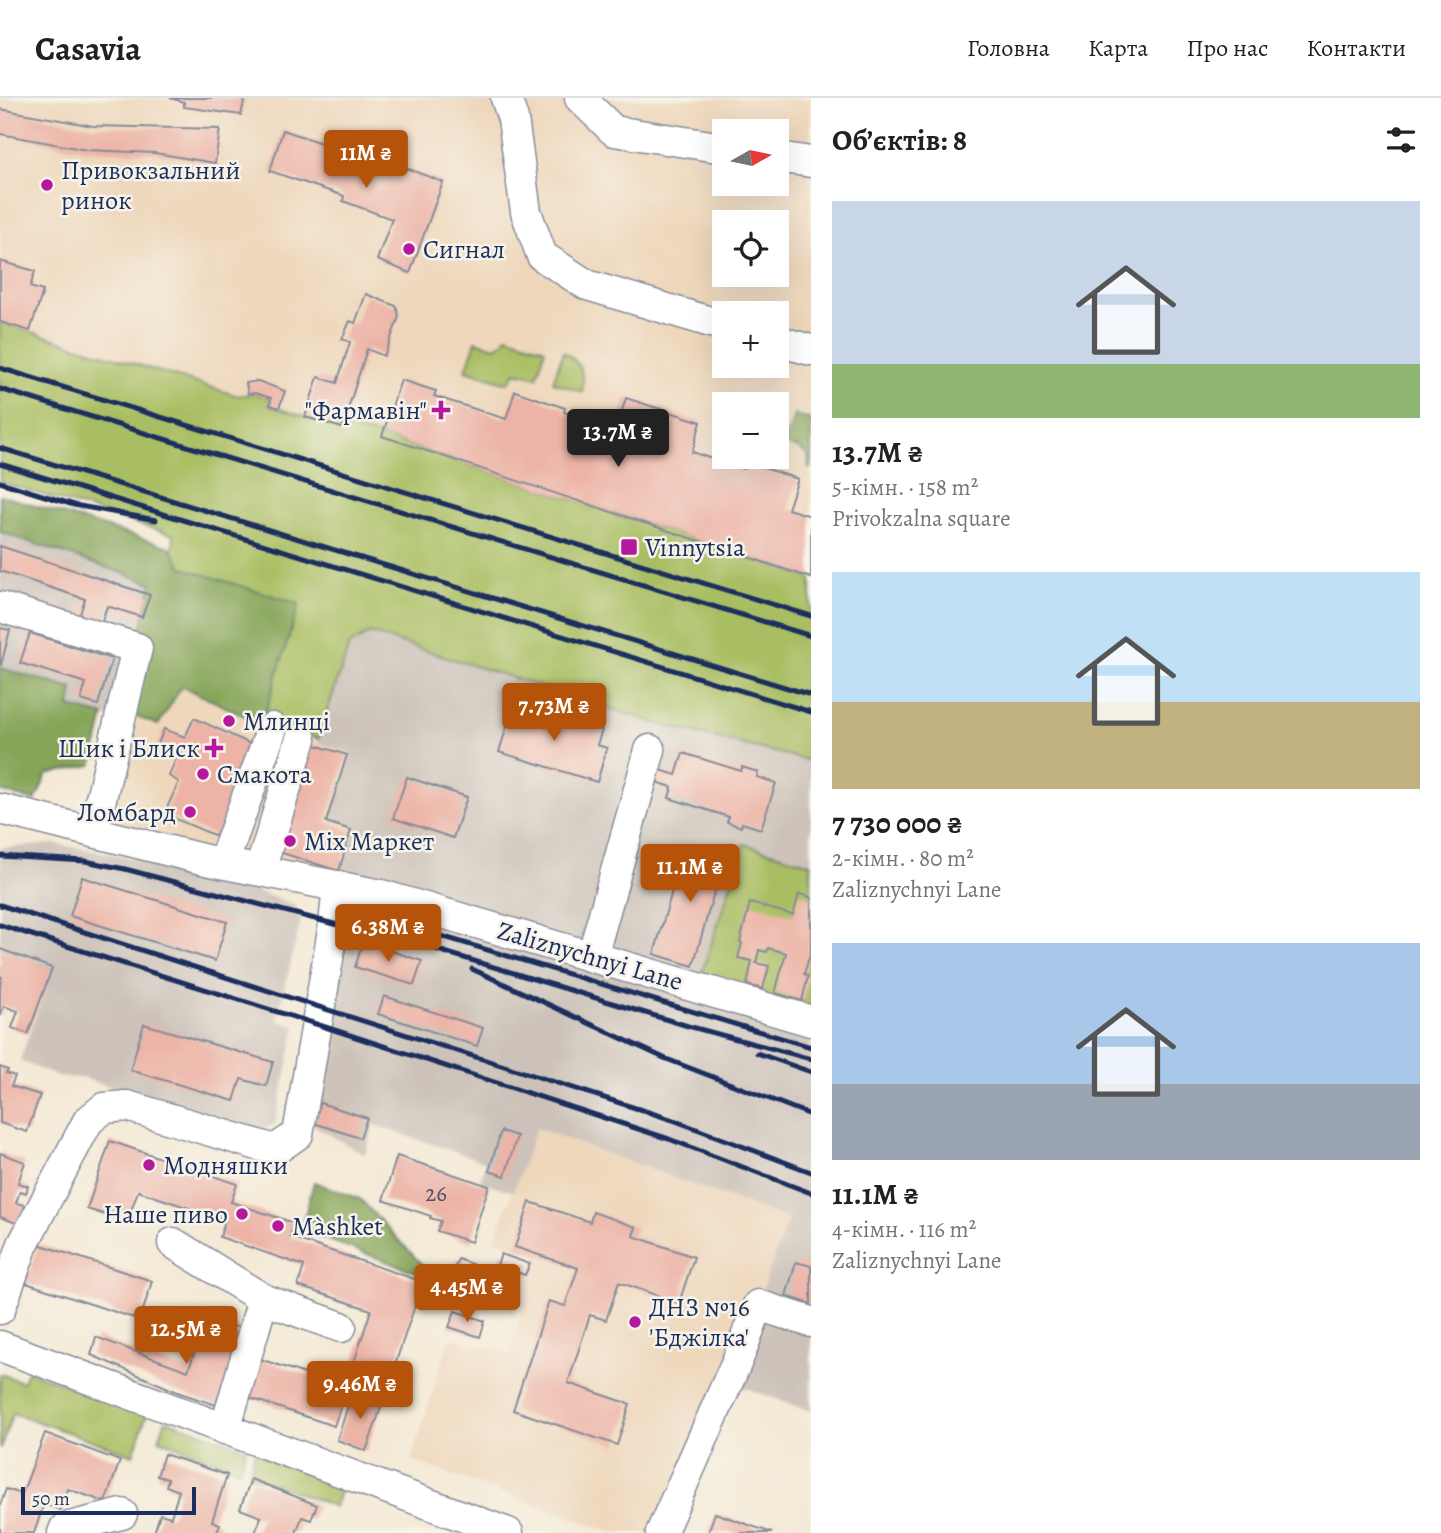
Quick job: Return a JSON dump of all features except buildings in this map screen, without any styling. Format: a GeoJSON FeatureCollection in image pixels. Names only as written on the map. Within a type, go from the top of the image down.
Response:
{"type":"FeatureCollection","features":[{"type":"Feature","properties":{"kind":"street"},"geometry":{"type":"LineString","coordinates":[[506,98],[513,119],[526,212],[542,256],[586,285],[712,322]]}},
{"type":"Feature","properties":{"kind":"street"},"geometry":{"type":"LineString","coordinates":[[580,98],[614,131],[712,146]]}},
{"type":"Feature","properties":{"kind":"street"},"geometry":{"type":"LineString","coordinates":[[789,159],[811,162]]}},
{"type":"Feature","properties":{"kind":"street"},"geometry":{"type":"LineString","coordinates":[[789,344],[811,350]]}},
{"type":"Feature","properties":{"kind":"street"},"geometry":{"type":"LineString","coordinates":[[0,607],[137,648],[93,832]]}},
{"type":"Feature","properties":{"kind":"street"},"geometry":{"type":"LineString","coordinates":[[223,863],[272,728]]}},
{"type":"Feature","properties":{"kind":"street"},"geometry":{"type":"LineString","coordinates":[[260,870],[301,739]]}},
{"type":"Feature","properties":{"kind":"street"},"geometry":{"type":"LineString","coordinates":[[592,957],[650,750]]}},
{"type":"Feature","properties":{"kind":"street","name":"Zaliznychnyi Lane"},"geometry":{"type":"LineString","coordinates":[[0,809],[223,863],[382,895],[811,1021]]}},
{"type":"Feature","properties":{"kind":"street"},"geometry":{"type":"LineString","coordinates":[[0,1309],[23,1244],[88,1121],[104,1108],[127,1106],[275,1150],[298,1134],[334,924],[338,886]]}},
{"type":"Feature","properties":{"kind":"street"},"geometry":{"type":"LineString","coordinates":[[173,1243],[263,1299],[341,1327]]}},
{"type":"Feature","properties":{"kind":"street"},"geometry":{"type":"LineString","coordinates":[[225,1429],[263,1299]]}},
{"type":"Feature","properties":{"kind":"street"},"geometry":{"type":"LineString","coordinates":[[662,1533],[738,1359],[758,1306],[811,1322]]}},
{"type":"Feature","properties":{"kind":"street"},"geometry":{"type":"LineString","coordinates":[[0,1346],[497,1531]]}},
{"type":"Feature","properties":{"kind":"street"},"geometry":{"type":"LineString","coordinates":[[63,1533],[65,1528],[122,1514]]}},
{"type":"Feature","properties":{"kind":"shaded area"},"geometry":{"type":"Polygon","coordinates":[[[0,98],[811,98],[811,593],[334,441],[367,349],[384,355],[399,317],[396,306],[367,294],[355,323],[350,321],[343,339],[350,342],[337,383],[318,377],[305,417],[270,405],[255,393],[238,396],[0,322],[0,98]],[[283,130],[270,171],[344,196],[343,201],[392,219],[377,260],[410,272],[443,182],[361,152],[359,156],[283,130]]]}},
{"type":"Feature","properties":{"kind":"shaded area"},"geometry":{"type":"Polygon","coordinates":[[[0,532],[152,583],[118,720],[69,707],[72,689],[0,668],[0,532]]]}},
{"type":"Feature","properties":{"kind":"shaded area"},"geometry":{"type":"Polygon","coordinates":[[[370,633],[663,725],[811,761],[811,864],[744,844],[811,1021],[811,1411],[728,1382],[788,1219],[536,1128],[513,1192],[480,1181],[486,1162],[374,1125],[365,1155],[313,1125],[311,1115],[356,903],[342,872],[354,827],[330,819],[351,753],[317,742],[349,646],[370,633]]]}},
{"type":"Feature","properties":{"kind":"shaded area"},"geometry":{"type":"Polygon","coordinates":[[[181,686],[262,724],[351,753],[331,819],[355,827],[338,886],[93,832],[122,711],[181,686]]]}},
{"type":"Feature","properties":{"kind":"shaded area"},"geometry":{"type":"Polygon","coordinates":[[[56,844],[177,866],[294,904],[301,920],[277,1020],[296,1026],[275,1124],[256,1132],[83,1078],[59,1077],[20,1061],[52,969],[0,949],[0,848],[56,844]]]}},
{"type":"Feature","properties":{"kind":"shaded area","name":"ДНЗ №16 'Бджілка'"},"geometry":{"type":"Polygon","coordinates":[[[535,1128],[789,1219],[738,1359],[661,1533],[614,1533],[411,1460],[450,1338],[510,1353],[538,1252],[495,1240],[535,1128]]]}},
{"type":"Feature","properties":{"kind":"green space"},"geometry":{"type":"Polygon","coordinates":[[[0,322],[238,396],[255,393],[271,398],[270,406],[342,428],[382,436],[811,578],[811,761],[663,725],[370,633],[349,646],[318,739],[245,712],[170,576],[174,535],[0,482],[0,322]]]}},
{"type":"Feature","properties":{"kind":"green space"},"geometry":{"type":"Polygon","coordinates":[[[507,336],[545,349],[537,377],[516,372],[508,383],[466,370],[476,341],[495,347],[503,343],[507,336]]]}},
{"type":"Feature","properties":{"kind":"green space"},"geometry":{"type":"Polygon","coordinates":[[[563,352],[580,368],[582,392],[553,382],[563,352]]]}},
{"type":"Feature","properties":{"kind":"green space"},"geometry":{"type":"Polygon","coordinates":[[[795,415],[811,420],[811,468],[808,467],[807,455],[798,448],[789,446],[789,431],[795,415]]]}},
{"type":"Feature","properties":{"kind":"green space"},"geometry":{"type":"Polygon","coordinates":[[[0,495],[170,547],[183,568],[299,604],[262,724],[182,686],[158,725],[122,711],[152,583],[0,532],[0,495]]]}},
{"type":"Feature","properties":{"kind":"green space"},"geometry":{"type":"Polygon","coordinates":[[[0,668],[73,689],[70,707],[104,716],[92,765],[47,774],[35,801],[0,791],[0,668]]]}},
{"type":"Feature","properties":{"kind":"green space"},"geometry":{"type":"Polygon","coordinates":[[[744,844],[811,864],[811,1021],[697,988],[744,844]]]}},
{"type":"Feature","properties":{"kind":"green space"},"geometry":{"type":"Polygon","coordinates":[[[314,1182],[360,1199],[432,1278],[301,1230],[314,1182]]]}},
{"type":"Feature","properties":{"kind":"green space"},"geometry":{"type":"Polygon","coordinates":[[[27,1371],[147,1413],[133,1455],[13,1413],[0,1449],[0,1374],[23,1382],[27,1371]]]}},
{"type":"Feature","properties":{"kind":"green space"},"geometry":{"type":"Polygon","coordinates":[[[166,1420],[246,1448],[239,1470],[159,1439],[166,1420]]]}},
{"type":"Feature","properties":{"kind":"green space"},"geometry":{"type":"Polygon","coordinates":[[[255,1452],[343,1482],[335,1507],[249,1474],[255,1452]]]}},
{"type":"Feature","properties":{"kind":"railway"},"geometry":{"type":"LineString","coordinates":[[0,368],[811,616]]}},
{"type":"Feature","properties":{"kind":"railway"},"geometry":{"type":"LineString","coordinates":[[0,389],[811,636]]}},
{"type":"Feature","properties":{"kind":"railway"},"geometry":{"type":"LineString","coordinates":[[0,448],[811,695]]}},
{"type":"Feature","properties":{"kind":"railway"},"geometry":{"type":"LineString","coordinates":[[0,464],[811,712]]}},
{"type":"Feature","properties":{"kind":"railway"},"geometry":{"type":"LineString","coordinates":[[0,482],[74,505],[156,520]]}},
{"type":"Feature","properties":{"kind":"railway"},"geometry":{"type":"LineString","coordinates":[[0,856],[85,861],[125,869],[405,940],[688,1026],[811,1059]]}},
{"type":"Feature","properties":{"kind":"railway"},"geometry":{"type":"LineString","coordinates":[[0,905],[673,1120],[811,1172]]}},
{"type":"Feature","properties":{"kind":"railway"},"geometry":{"type":"LineString","coordinates":[[0,925],[669,1139],[811,1193]]}},
{"type":"Feature","properties":{"kind":"railway"},"geometry":{"type":"LineString","coordinates":[[411,927],[811,1047]]}},
{"type":"Feature","properties":{"kind":"railway"},"geometry":{"type":"LineString","coordinates":[[472,969],[664,1058],[811,1115]]}},
{"type":"Feature","properties":{"kind":"railway"},"geometry":{"type":"LineString","coordinates":[[757,1053],[811,1072]]}},
{"type":"Feature","properties":{"kind":"place","name":"Привокзальний ринок"},"geometry":{"type":"Point","coordinates":[47,185]}},
{"type":"Feature","properties":{"kind":"place","name":"Сигнал"},"geometry":{"type":"Point","coordinates":[409,249]}},
{"type":"Feature","properties":{"kind":"place","name":"\"Фармавін\""},"geometry":{"type":"Point","coordinates":[441,410]}},
{"type":"Feature","properties":{"kind":"place","name":"Vinnytsia"},"geometry":{"type":"Point","coordinates":[629,547]}},
{"type":"Feature","properties":{"kind":"place","name":"Млинці"},"geometry":{"type":"Point","coordinates":[229,721]}},
{"type":"Feature","properties":{"kind":"place","name":"Шик і Блиск"},"geometry":{"type":"Point","coordinates":[214,748]}},
{"type":"Feature","properties":{"kind":"place","name":"Смакота"},"geometry":{"type":"Point","coordinates":[203,774]}},
{"type":"Feature","properties":{"kind":"place","name":"Ломбард"},"geometry":{"type":"Point","coordinates":[190,812]}},
{"type":"Feature","properties":{"kind":"place","name":"Mix Маркет"},"geometry":{"type":"Point","coordinates":[290,841]}},
{"type":"Feature","properties":{"kind":"place","name":"Модняшки"},"geometry":{"type":"Point","coordinates":[149,1165]}},
{"type":"Feature","properties":{"kind":"place","name":"Наше пиво"},"geometry":{"type":"Point","coordinates":[242,1214]}},
{"type":"Feature","properties":{"kind":"place","name":"Màshket"},"geometry":{"type":"Point","coordinates":[278,1226]}},
{"type":"Feature","properties":{"kind":"place","name":"ДНЗ №16 'Бджілка'"},"geometry":{"type":"Point","coordinates":[635,1322]}}]}
